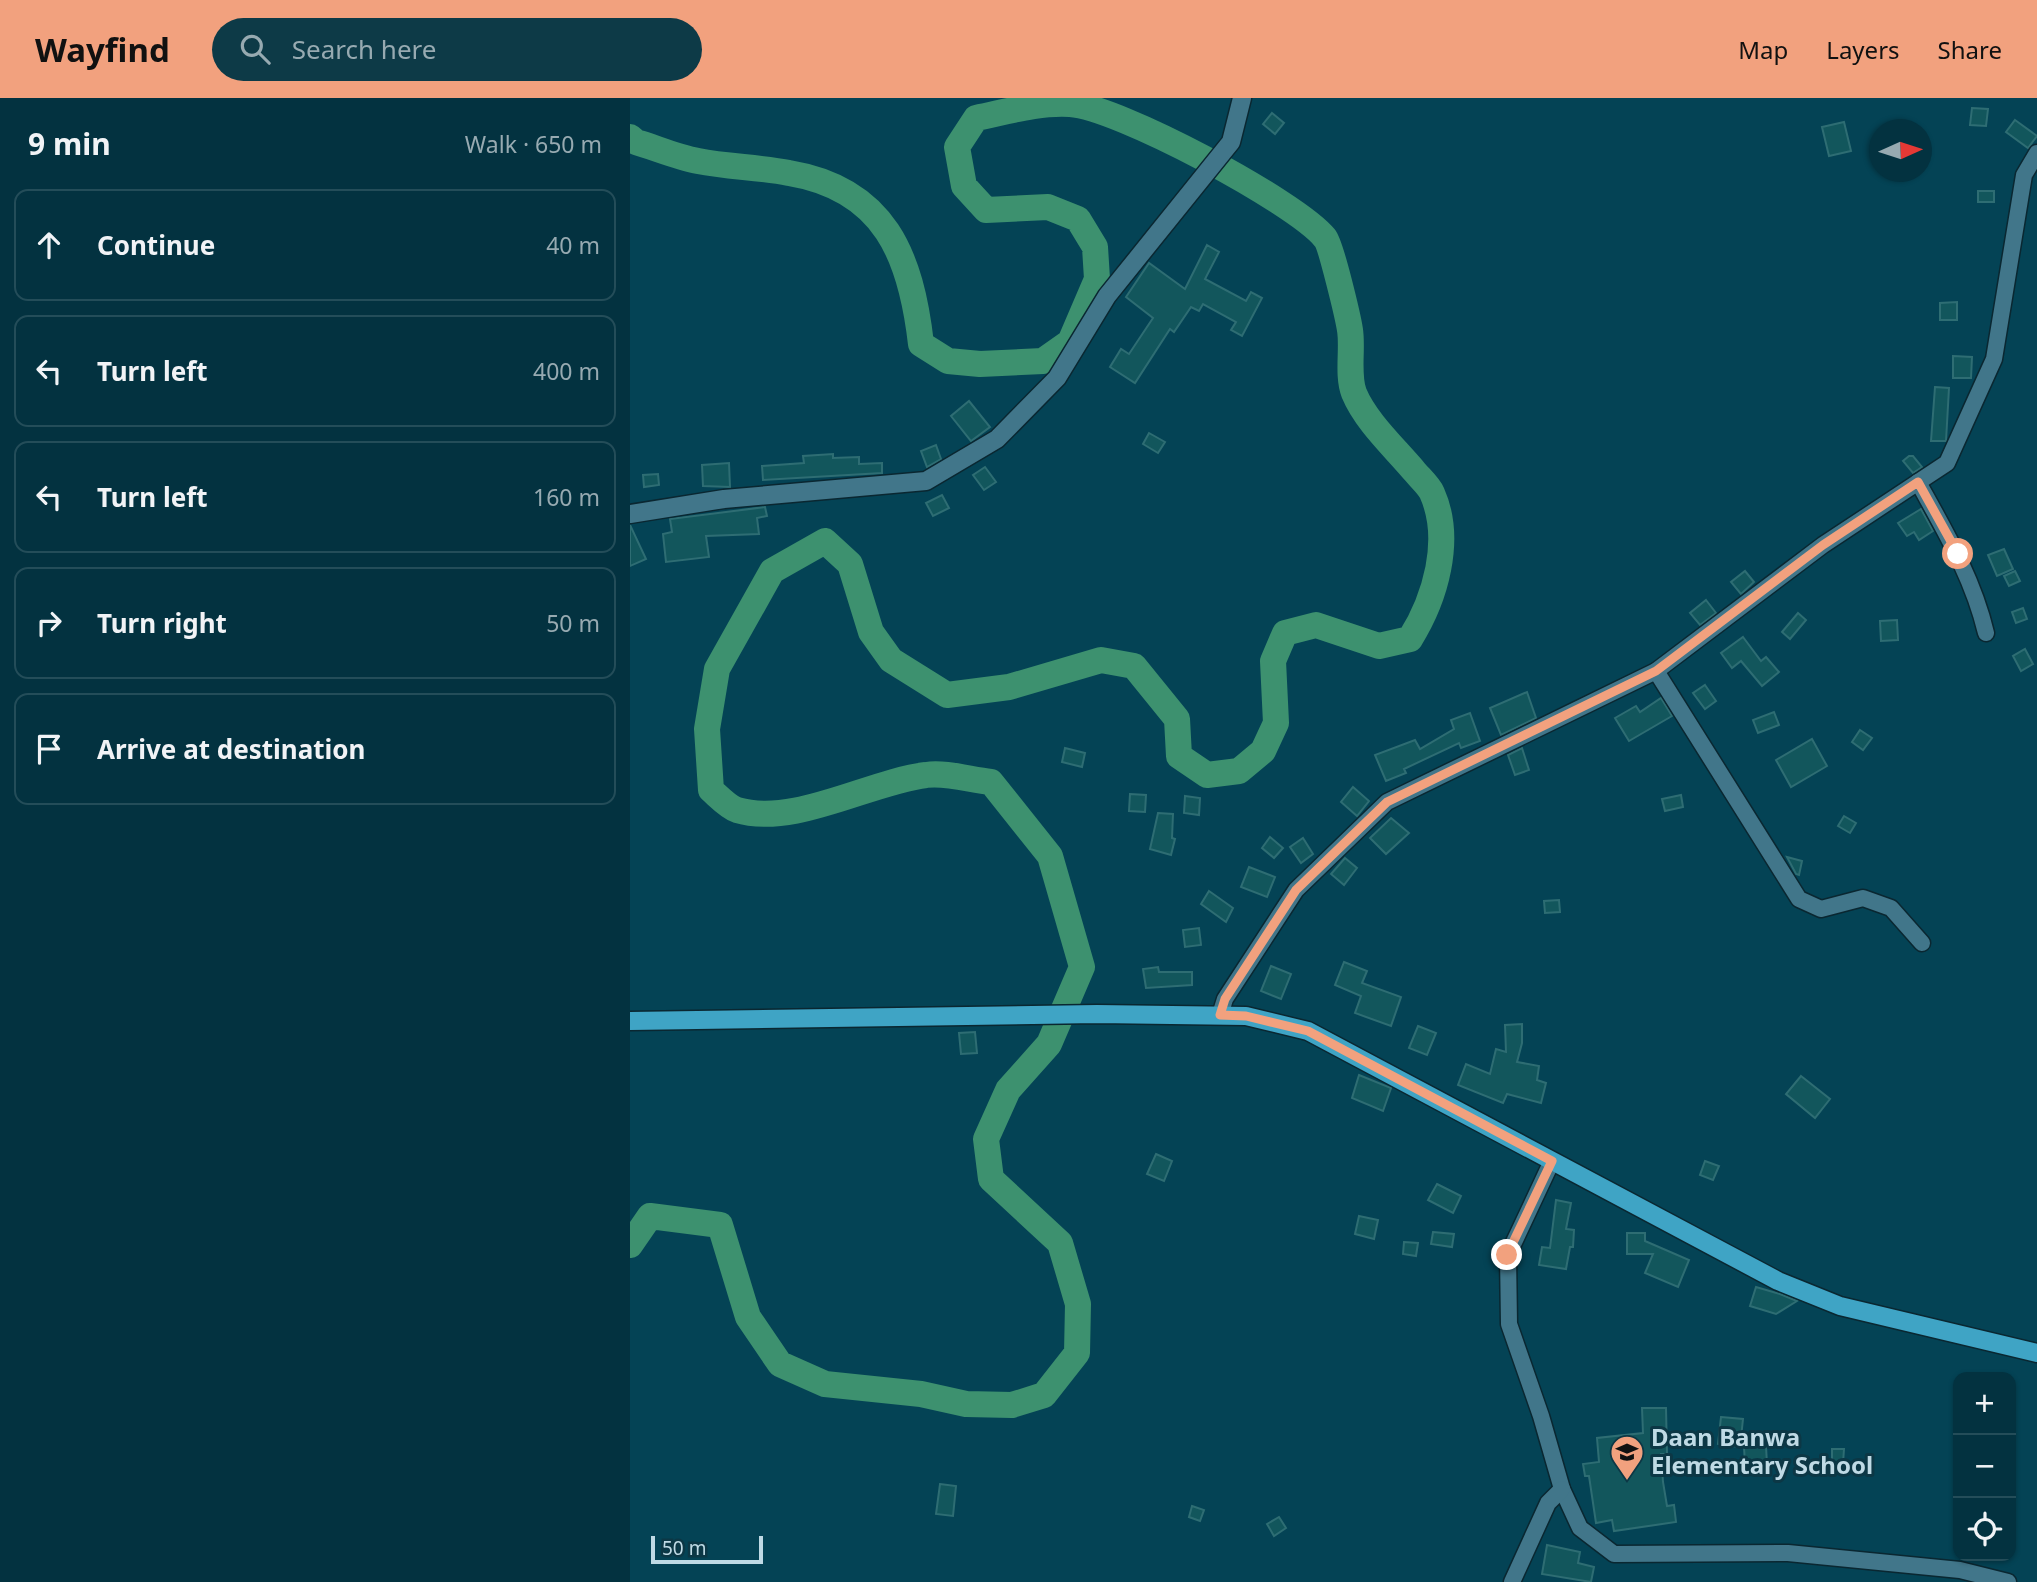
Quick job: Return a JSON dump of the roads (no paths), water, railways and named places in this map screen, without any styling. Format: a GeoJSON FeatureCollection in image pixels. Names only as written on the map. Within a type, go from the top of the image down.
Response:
{"type":"FeatureCollection","features":[{"type":"Feature","properties":{"kind":"main road"},"geometry":{"type":"LineString","coordinates":[[630,1021],[1097,1014],[1246,1016],[1308,1031],[1778,1281],[1840,1306],[2037,1353]]}},
{"type":"Feature","properties":{"kind":"street"},"geometry":{"type":"LineString","coordinates":[[630,514],[724,499],[926,481],[996,439],[1056,378],[1107,296],[1230,142],[1242,98]]}},
{"type":"Feature","properties":{"kind":"street"},"geometry":{"type":"LineString","coordinates":[[1220,1015],[1225,999],[1296,890],[1387,802],[1656,671],[1823,545],[1947,463],[1994,359],[2024,175],[2037,153]]}},
{"type":"Feature","properties":{"kind":"street"},"geometry":{"type":"LineString","coordinates":[[1918,482],[1958,554],[1979,603],[1986,633]]}},
{"type":"Feature","properties":{"kind":"street"},"geometry":{"type":"LineString","coordinates":[[1656,671],[1799,899],[1821,909],[1863,898],[1891,908],[1922,943]]}},
{"type":"Feature","properties":{"kind":"street"},"geometry":{"type":"LineString","coordinates":[[1552,1161],[1507,1255],[1509,1324],[1541,1416],[1562,1489],[1580,1528],[1615,1554],[1788,1553],[1960,1570],[2008,1582]]}},
{"type":"Feature","properties":{"kind":"street"},"geometry":{"type":"LineString","coordinates":[[1512,1582],[1548,1503],[1562,1489]]}},
{"type":"Feature","properties":{"kind":"waterway"},"geometry":{"type":"LineString","coordinates":[[630,137],[636,142],[690,159],[789,173],[822,181],[849,194],[870,211],[887,232],[900,255],[910,282],[921,344],[948,361],[980,364],[1043,361],[1070,342],[1097,279],[1095,247],[1078,219],[1048,207],[986,210],[964,186],[957,147],[976,118],[1035,106],[1070,104],[1093,109],[1163,138],[1244,180],[1308,222],[1325,238],[1350,330],[1354,393],[1373,424],[1431,490],[1441,530],[1441,549],[1433,588],[1410,639],[1379,646],[1316,625],[1285,633],[1273,661],[1276,723],[1263,751],[1239,771],[1207,775],[1179,756],[1177,719],[1134,666],[1101,660],[1009,687],[947,695],[891,660],[871,632],[850,564],[825,541],[772,571],[717,669],[707,729],[711,790],[734,809],[759,814],[807,808],[926,775],[950,775],[991,782],[1050,856],[1082,967],[1049,1044],[1008,1090],[986,1139],[991,1179],[1060,1243],[1078,1304],[1077,1353],[1044,1395],[1012,1405],[966,1404],[921,1394],[825,1384],[780,1364],[748,1317],[720,1225],[650,1216],[630,1245]]}},
{"type":"Feature","properties":{"kind":"place","name":"Daan Banwa Elementary School"},"geometry":{"type":"Point","coordinates":[1627,1482]}}]}
